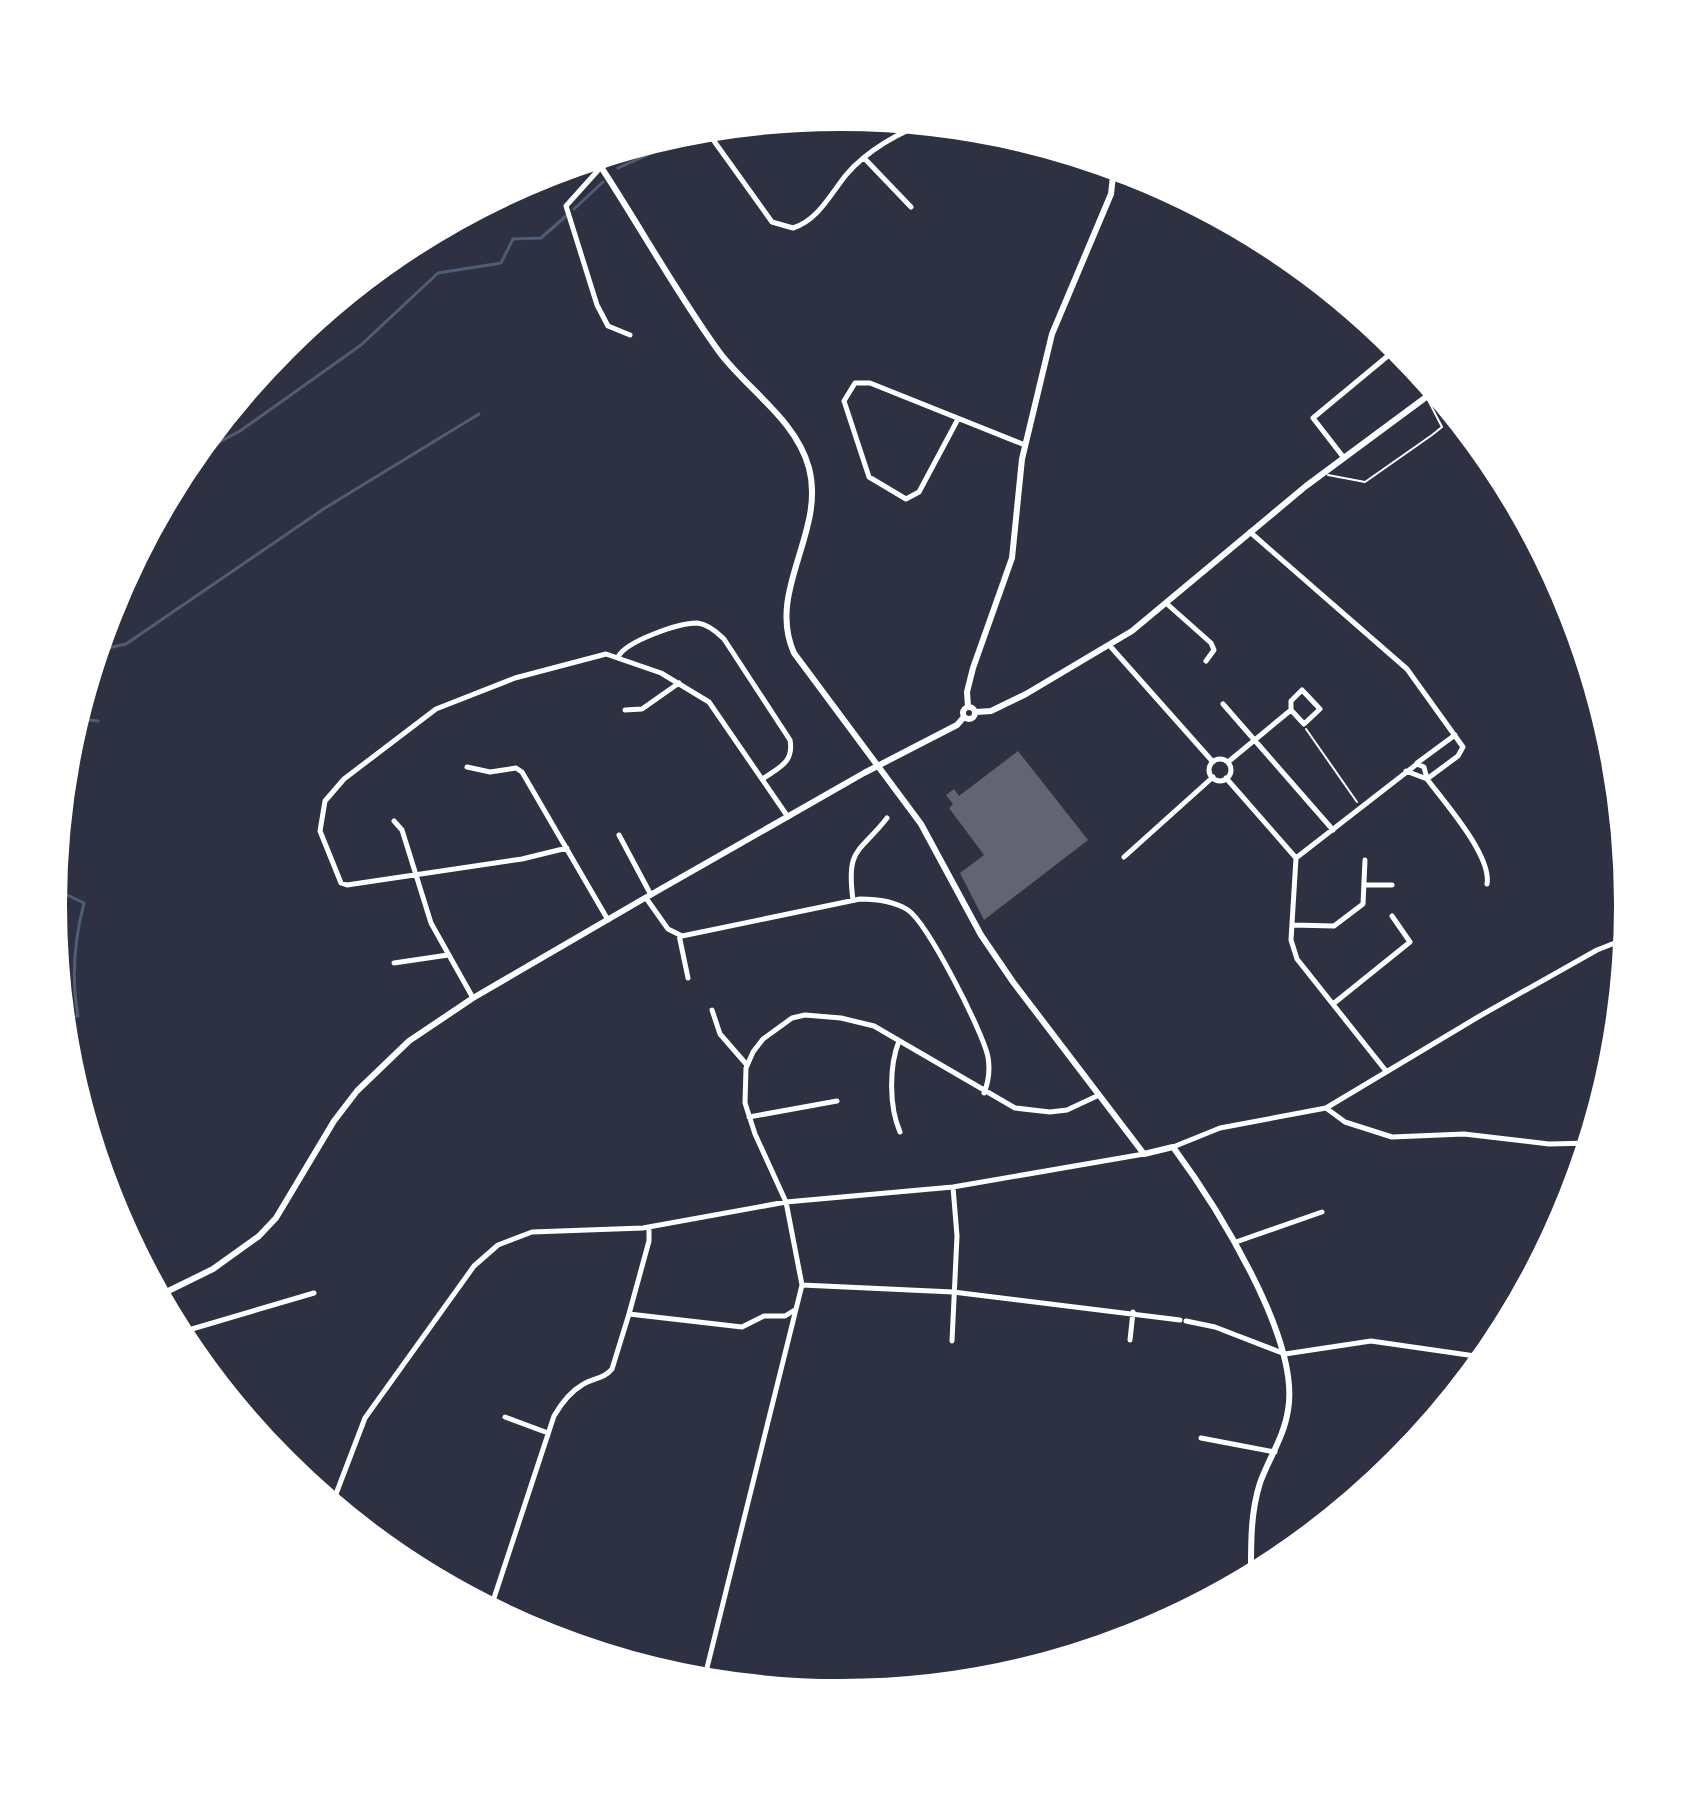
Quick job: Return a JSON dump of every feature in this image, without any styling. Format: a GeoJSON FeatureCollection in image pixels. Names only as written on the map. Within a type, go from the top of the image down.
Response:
{"type":"FeatureCollection","features":[{"type":"Feature","properties":{"kind":"street"},"geometry":{"type":"LineString","coordinates":[[711,137],[772,222],[793,228],[814,216],[847,173],[910,130]]}},
{"type":"Feature","properties":{"kind":"street"},"geometry":{"type":"LineString","coordinates":[[621,158],[601,167],[566,206],[597,305],[608,326],[630,335]]}},
{"type":"Feature","properties":{"kind":"street"},"geometry":{"type":"LineString","coordinates":[[865,159],[911,207]]}},
{"type":"Feature","properties":{"kind":"street"},"geometry":{"type":"LineString","coordinates":[[601,167],[721,354],[800,445],[809,469],[812,494],[807,527],[788,591],[786,636],[807,674],[879,765],[941,857],[981,935],[1097,1096],[1144,1154]]}},
{"type":"Feature","properties":{"kind":"street"},"geometry":{"type":"LineString","coordinates":[[165,1292],[213,1269],[259,1236],[276,1218],[334,1121],[357,1091],[409,1041],[473,998],[879,765],[957,725],[964,717],[973,668],[1012,558],[1025,445],[1058,314],[1111,194],[1113,179]]}},
{"type":"Feature","properties":{"kind":"street"},"geometry":{"type":"LineString","coordinates":[[1344,458],[1313,418],[1390,354]]}},
{"type":"Feature","properties":{"kind":"street"},"geometry":{"type":"LineString","coordinates":[[958,419],[919,492],[906,499],[869,477],[844,401],[855,383],[865,382],[1025,445]]}},
{"type":"Feature","properties":{"kind":"street"},"geometry":{"type":"LineString","coordinates":[[968,707],[976,712],[991,711],[1110,646],[1324,472],[1429,395]]}},
{"type":"Feature","properties":{"kind":"street"},"geometry":{"type":"LineString","coordinates":[[1250,532],[1407,669],[1455,735],[1463,751],[1427,779]]}},
{"type":"Feature","properties":{"kind":"street"},"geometry":{"type":"LineString","coordinates":[[1166,603],[1211,643],[1214,650],[1206,661]]}},
{"type":"Feature","properties":{"kind":"street"},"geometry":{"type":"LineString","coordinates":[[618,657],[629,643],[692,624],[713,629],[724,639],[790,740],[791,756],[787,763],[764,778]]}},
{"type":"Feature","properties":{"kind":"street"},"geometry":{"type":"LineString","coordinates":[[1110,646],[1213,762]]}},
{"type":"Feature","properties":{"kind":"street"},"geometry":{"type":"LineString","coordinates":[[567,848],[522,859],[358,885],[341,883],[320,831],[330,792],[436,709],[515,678],[566,662],[606,654],[695,690],[721,714],[788,817]]}},
{"type":"Feature","properties":{"kind":"street"},"geometry":{"type":"LineString","coordinates":[[625,710],[642,709],[679,682]]}},
{"type":"Feature","properties":{"kind":"street"},"geometry":{"type":"LineString","coordinates":[[1302,690],[1320,709],[1304,724],[1291,710],[1291,701],[1302,690]]}},
{"type":"Feature","properties":{"kind":"street"},"geometry":{"type":"LineString","coordinates":[[1223,704],[1333,830]]}},
{"type":"Feature","properties":{"kind":"street"},"geometry":{"type":"LineString","coordinates":[[1228,762],[1291,710]]}},
{"type":"Feature","properties":{"kind":"street"},"geometry":{"type":"LineString","coordinates":[[964,717],[972,719],[976,712]]}},
{"type":"Feature","properties":{"kind":"street"},"geometry":{"type":"LineString","coordinates":[[1296,858],[1455,735]]}},
{"type":"Feature","properties":{"kind":"street"},"geometry":{"type":"LineString","coordinates":[[1213,777],[1210,768],[1213,762],[1222,759],[1228,762],[1231,772],[1226,778]]}},
{"type":"Feature","properties":{"kind":"street"},"geometry":{"type":"LineString","coordinates":[[1417,764],[1424,767],[1427,779],[1483,858],[1489,875],[1487,884]]}},
{"type":"Feature","properties":{"kind":"street"},"geometry":{"type":"LineString","coordinates":[[467,767],[490,772],[519,770],[608,920]]}},
{"type":"Feature","properties":{"kind":"street"},"geometry":{"type":"LineString","coordinates":[[1406,771],[1427,779]]}},
{"type":"Feature","properties":{"kind":"street"},"geometry":{"type":"LineString","coordinates":[[1124,857],[1213,777],[1226,778],[1296,858],[1292,946],[1297,959],[1386,1071]]}},
{"type":"Feature","properties":{"kind":"street"},"geometry":{"type":"LineString","coordinates":[[853,900],[851,873],[856,850],[887,818]]}},
{"type":"Feature","properties":{"kind":"street"},"geometry":{"type":"LineString","coordinates":[[394,821],[402,830],[431,923],[473,998]]}},
{"type":"Feature","properties":{"kind":"street"},"geometry":{"type":"LineString","coordinates":[[619,835],[668,929],[679,935],[853,900],[875,899],[908,910],[922,925],[984,1044],[989,1064],[984,1093]]}},
{"type":"Feature","properties":{"kind":"street"},"geometry":{"type":"LineString","coordinates":[[1293,925],[1334,926],[1363,904],[1365,860]]}},
{"type":"Feature","properties":{"kind":"street"},"geometry":{"type":"LineString","coordinates":[[1365,885],[1392,885]]}},
{"type":"Feature","properties":{"kind":"street"},"geometry":{"type":"LineString","coordinates":[[1333,1004],[1410,942],[1392,916]]}},
{"type":"Feature","properties":{"kind":"street"},"geometry":{"type":"LineString","coordinates":[[679,935],[688,978]]}},
{"type":"Feature","properties":{"kind":"street"},"geometry":{"type":"LineString","coordinates":[[335,1497],[365,1418],[474,1266],[498,1245],[532,1232],[649,1227],[786,1202],[953,1187],[1144,1154],[1173,1147],[1220,1128],[1326,1108],[1597,950],[1618,942]]}},
{"type":"Feature","properties":{"kind":"street"},"geometry":{"type":"LineString","coordinates":[[394,963],[448,955]]}},
{"type":"Feature","properties":{"kind":"street"},"geometry":{"type":"LineString","coordinates":[[712,1010],[720,1034],[747,1065]]}},
{"type":"Feature","properties":{"kind":"street"},"geometry":{"type":"LineString","coordinates":[[706,1672],[802,1285],[786,1202],[749,1117],[744,1080],[747,1065],[763,1039],[792,1018],[805,1015],[874,1026],[984,1093],[1015,1108],[1050,1112],[1067,1110],[1097,1096]]}},
{"type":"Feature","properties":{"kind":"street"},"geometry":{"type":"LineString","coordinates":[[899,1041],[893,1072],[894,1103],[900,1132]]}},
{"type":"Feature","properties":{"kind":"street"},"geometry":{"type":"LineString","coordinates":[[749,1117],[837,1101]]}},
{"type":"Feature","properties":{"kind":"street"},"geometry":{"type":"LineString","coordinates":[[1326,1108],[1345,1122],[1392,1137],[1464,1134],[1549,1144],[1581,1143]]}},
{"type":"Feature","properties":{"kind":"street"},"geometry":{"type":"LineString","coordinates":[[1173,1147],[1236,1242],[1285,1354],[1290,1401],[1254,1507],[1252,1565]]}},
{"type":"Feature","properties":{"kind":"street"},"geometry":{"type":"LineString","coordinates":[[952,1341],[957,1236],[953,1187]]}},
{"type":"Feature","properties":{"kind":"street"},"geometry":{"type":"LineString","coordinates":[[1236,1242],[1322,1212]]}},
{"type":"Feature","properties":{"kind":"street"},"geometry":{"type":"LineString","coordinates":[[493,1601],[554,1416],[572,1392],[584,1383],[607,1375],[612,1369],[649,1241],[649,1227]]}},
{"type":"Feature","properties":{"kind":"street"},"geometry":{"type":"LineString","coordinates":[[802,1285],[953,1292],[1133,1312],[1215,1327],[1285,1354],[1371,1341],[1475,1356]]}},
{"type":"Feature","properties":{"kind":"street"},"geometry":{"type":"LineString","coordinates":[[188,1330],[314,1293]]}},
{"type":"Feature","properties":{"kind":"street"},"geometry":{"type":"LineString","coordinates":[[629,1314],[742,1327],[764,1316],[785,1316],[794,1311]]}},
{"type":"Feature","properties":{"kind":"street"},"geometry":{"type":"LineString","coordinates":[[1130,1340],[1133,1312]]}},
{"type":"Feature","properties":{"kind":"street"},"geometry":{"type":"LineString","coordinates":[[505,1417],[548,1433]]}},
{"type":"Feature","properties":{"kind":"street"},"geometry":{"type":"LineString","coordinates":[[1201,1438],[1275,1452]]}},
{"type":"Feature","properties":{"kind":"lane"},"geometry":{"type":"LineString","coordinates":[[1324,472],[1365,482],[1383,471],[1442,427],[1426,397]]}},
{"type":"Feature","properties":{"kind":"path"},"geometry":{"type":"LineString","coordinates":[[1113,179],[1125,181]]}},
{"type":"Feature","properties":{"kind":"path"},"geometry":{"type":"LineString","coordinates":[[1304,724],[1360,806]]}},
{"type":"Feature","properties":{"kind":"building"},"geometry":{"type":"Polygon","coordinates":[[[1018,751],[1088,840],[984,920],[960,873],[984,855],[949,808],[953,804],[946,795],[954,789],[959,796],[1018,751]]]}},
{"type":"Feature","properties":{"kind":"waterway"},"geometry":{"type":"LineString","coordinates":[[618,168],[667,146]]}},
{"type":"Feature","properties":{"kind":"waterway"},"geometry":{"type":"LineString","coordinates":[[574,209],[603,182]]}},
{"type":"Feature","properties":{"kind":"waterway"},"geometry":{"type":"LineString","coordinates":[[212,446],[240,431],[361,345],[438,273],[501,263],[513,239],[541,238],[566,216]]}},
{"type":"Feature","properties":{"kind":"waterway"},"geometry":{"type":"LineString","coordinates":[[108,648],[126,644],[325,508],[479,414]]}},
{"type":"Feature","properties":{"kind":"waterway"},"geometry":{"type":"LineString","coordinates":[[85,719],[98,721]]}},
{"type":"Feature","properties":{"kind":"waterway"},"geometry":{"type":"LineString","coordinates":[[62,893],[84,903],[75,959],[78,1016],[71,1017]]}}]}
